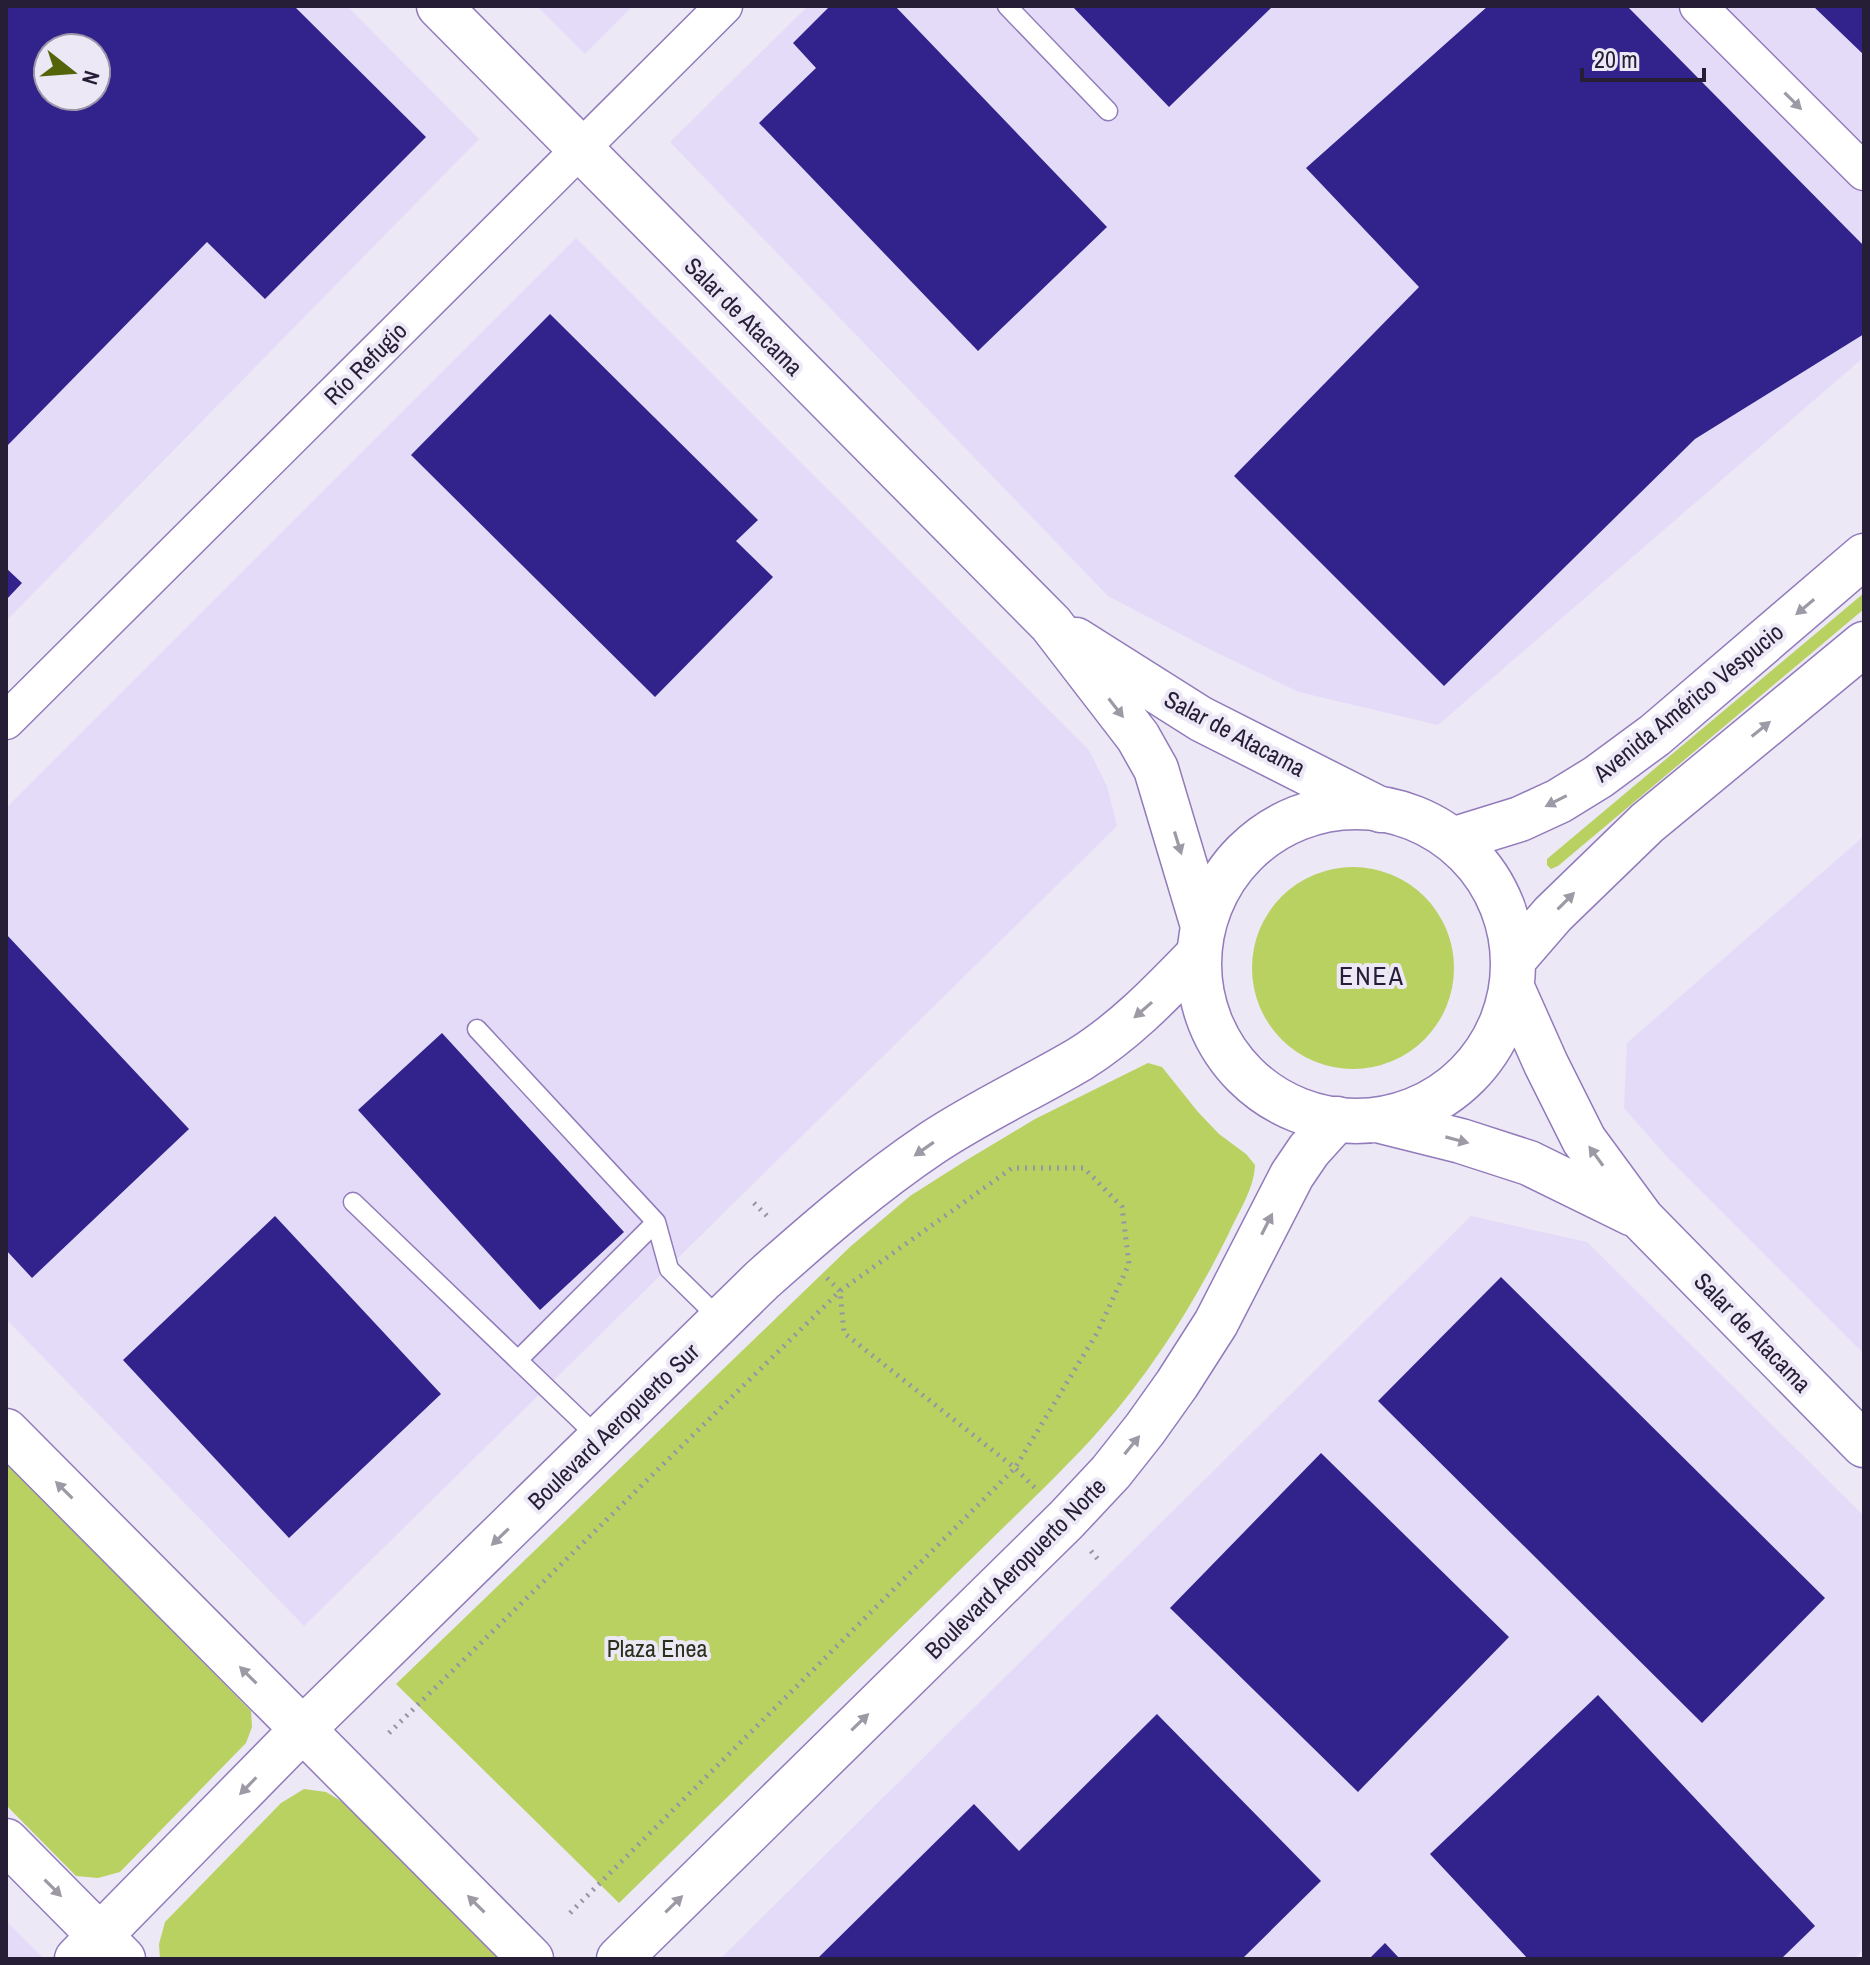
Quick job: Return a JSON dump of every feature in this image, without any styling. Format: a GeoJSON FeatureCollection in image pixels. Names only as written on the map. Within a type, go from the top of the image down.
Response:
{"type":"FeatureCollection","features":[{"type":"Feature","properties":{"kind":"street","name":"Salar de Atacama"},"geometry":{"type":"LineString","coordinates":[[439,6],[1051,624],[1138,737],[1156,769],[1200,940],[1200,986],[1207,1016],[1220,1044],[1239,1068],[1283,1102],[1310,1113],[1360,1122],[1381,1121],[1461,1141],[1529,1163],[1642,1219]]}},
{"type":"Feature","properties":{"kind":"street","name":"Río Refugio"},"geometry":{"type":"LineString","coordinates":[[6,721],[724,6]]}},
{"type":"Feature","properties":{"kind":"street"},"geometry":{"type":"LineString","coordinates":[[1698,6],[1864,172]]}},
{"type":"Feature","properties":{"kind":"street","name":"Avenida Américo Vespucio"},"geometry":{"type":"LineString","coordinates":[[1452,840],[1520,819],[1559,801],[1598,777],[1655,735],[1864,556]]}},
{"type":"Feature","properties":{"kind":"street","name":"Salar de Atacama"},"geometry":{"type":"LineString","coordinates":[[1051,624],[1201,719],[1381,810],[1422,822],[1452,840],[1476,861],[1491,881],[1503,906],[1511,932],[1513,974],[1546,1064],[1584,1140],[1642,1219],[1864,1445]]}},
{"type":"Feature","properties":{"kind":"street"},"geometry":{"type":"LineString","coordinates":[[1381,1121],[1429,1101],[1451,1087],[1470,1069],[1489,1045],[1503,1018],[1513,974],[1553,914],[1647,823],[1864,644]]}},
{"type":"Feature","properties":{"kind":"street"},"geometry":{"type":"LineString","coordinates":[[1200,940],[1213,898],[1228,873],[1248,850],[1271,832],[1296,819],[1324,811],[1352,808],[1381,810]]}},
{"type":"Feature","properties":{"kind":"street","name":"Boulevard Aeropuerto Sur"},"geometry":{"type":"LineString","coordinates":[[100,1951],[302,1730],[797,1249],[886,1175],[933,1143],[1081,1058],[1119,1032],[1153,1003],[1200,940]]}},
{"type":"Feature","properties":{"kind":"street","name":"Boulevard Aeropuerto Norte"},"geometry":{"type":"LineString","coordinates":[[619,1959],[1066,1520],[1111,1472],[1177,1384],[1216,1323],[1292,1175],[1309,1150],[1337,1119]]}},
{"type":"Feature","properties":{"kind":"street"},"geometry":{"type":"LineString","coordinates":[[6,1431],[531,1959]]}},
{"type":"Feature","properties":{"kind":"street"},"geometry":{"type":"LineString","coordinates":[[6,1841],[100,1951]]}},
{"type":"Feature","properties":{"kind":"lane"},"geometry":{"type":"LineString","coordinates":[[1007,6],[1108,111]]}},
{"type":"Feature","properties":{"kind":"lane"},"geometry":{"type":"LineString","coordinates":[[477,1029],[656,1222],[669,1269],[721,1320]]}},
{"type":"Feature","properties":{"kind":"lane"},"geometry":{"type":"LineString","coordinates":[[353,1202],[600,1439]]}},
{"type":"Feature","properties":{"kind":"lane"},"geometry":{"type":"LineString","coordinates":[[519,1359],[656,1222]]}},
{"type":"Feature","properties":{"kind":"path"},"geometry":{"type":"LineString","coordinates":[[389,1733],[840,1291],[1012,1168],[1084,1168],[1113,1197],[1122,1207],[1129,1264],[1097,1333],[1015,1468],[568,1915]]}},
{"type":"Feature","properties":{"kind":"path"},"geometry":{"type":"LineString","coordinates":[[754,1203],[840,1291],[844,1333],[1015,1468],[1066,1520],[1101,1563]]}},
{"type":"Feature","properties":{"kind":"shaded area"},"geometry":{"type":"Polygon","coordinates":[[[6,6],[347,6],[479,139],[6,621],[6,6]]]}},
{"type":"Feature","properties":{"kind":"shaded area"},"geometry":{"type":"Polygon","coordinates":[[[537,6],[633,6],[585,54],[537,6]]]}},
{"type":"Feature","properties":{"kind":"shaded area"},"geometry":{"type":"Polygon","coordinates":[[[808,6],[1864,6],[1864,357],[1438,725],[1299,692],[1108,596],[670,142],[808,6]]]}},
{"type":"Feature","properties":{"kind":"shaded area"},"geometry":{"type":"Polygon","coordinates":[[[576,238],[1089,750],[1107,786],[1117,826],[304,1626],[6,1319],[6,808],[576,238]]]}},
{"type":"Feature","properties":{"kind":"shaded area"},"geometry":{"type":"Polygon","coordinates":[[[1864,836],[1864,1354],[1668,1158],[1624,1108],[1627,1043],[1864,836]]]}},
{"type":"Feature","properties":{"kind":"shaded area"},"geometry":{"type":"Polygon","coordinates":[[[1471,1216],[1587,1242],[1864,1516],[1864,1949],[1854,1959],[720,1959],[1471,1216]]]}},
{"type":"Feature","properties":{"kind":"shaded area"},"geometry":{"type":"Polygon","coordinates":[[[6,1921],[44,1959],[6,1959],[6,1921]]]}},
{"type":"Feature","properties":{"kind":"green space"},"geometry":{"type":"Polygon","coordinates":[[[1864,593],[1864,609],[1558,866],[1551,869],[1547,865],[1547,859],[1864,593]]]}},
{"type":"Feature","properties":{"kind":"green space"},"geometry":{"type":"Polygon","coordinates":[[[1353,867],[1392,874],[1425,896],[1447,929],[1454,968],[1447,1007],[1425,1040],[1392,1062],[1353,1069],[1314,1062],[1281,1040],[1259,1007],[1252,968],[1259,929],[1281,896],[1314,874],[1353,867]]]}},
{"type":"Feature","properties":{"kind":"green space","name":"Plaza Enea"},"geometry":{"type":"Polygon","coordinates":[[[1148,1063],[1162,1067],[1198,1112],[1255,1165],[1252,1183],[1216,1259],[1172,1334],[1139,1382],[1090,1441],[619,1903],[396,1684],[851,1246],[910,1196],[1035,1119],[1148,1063]]]}},
{"type":"Feature","properties":{"kind":"green space"},"geometry":{"type":"Polygon","coordinates":[[[6,1461],[251,1711],[252,1727],[246,1743],[120,1872],[98,1878],[76,1876],[6,1805],[6,1461]]]}},
{"type":"Feature","properties":{"kind":"green space"},"geometry":{"type":"Polygon","coordinates":[[[304,1789],[326,1792],[346,1804],[503,1959],[160,1959],[159,1944],[165,1922],[281,1803],[304,1789]]]}},
{"type":"Feature","properties":{"kind":"building"},"geometry":{"type":"Polygon","coordinates":[[[6,6],[294,6],[426,137],[265,299],[207,242],[6,447],[6,6]]]}},
{"type":"Feature","properties":{"kind":"building"},"geometry":{"type":"Polygon","coordinates":[[[830,6],[895,6],[1107,227],[978,351],[759,123],[816,68],[793,43],[830,6]]]}},
{"type":"Feature","properties":{"kind":"building"},"geometry":{"type":"Polygon","coordinates":[[[1072,6],[1273,6],[1169,107],[1072,6]]]}},
{"type":"Feature","properties":{"kind":"building"},"geometry":{"type":"Polygon","coordinates":[[[1488,6],[1627,6],[1864,246],[1864,334],[1695,439],[1444,686],[1234,476],[1419,287],[1306,168],[1488,6]]]}},
{"type":"Feature","properties":{"kind":"building"},"geometry":{"type":"Polygon","coordinates":[[[1813,6],[1864,6],[1864,55],[1813,6]]]}},
{"type":"Feature","properties":{"kind":"building"},"geometry":{"type":"Polygon","coordinates":[[[550,314],[758,520],[736,541],[773,577],[655,697],[411,455],[550,314]]]}},
{"type":"Feature","properties":{"kind":"building"},"geometry":{"type":"Polygon","coordinates":[[[6,568],[22,583],[6,600],[6,568]]]}},
{"type":"Feature","properties":{"kind":"building"},"geometry":{"type":"Polygon","coordinates":[[[6,934],[189,1129],[32,1278],[6,1250],[6,934]]]}},
{"type":"Feature","properties":{"kind":"building"},"geometry":{"type":"Polygon","coordinates":[[[442,1033],[624,1232],[540,1310],[358,1110],[442,1033]]]}},
{"type":"Feature","properties":{"kind":"building"},"geometry":{"type":"Polygon","coordinates":[[[275,1216],[441,1394],[289,1538],[123,1360],[275,1216]]]}},
{"type":"Feature","properties":{"kind":"building"},"geometry":{"type":"Polygon","coordinates":[[[1501,1277],[1825,1598],[1702,1723],[1378,1401],[1501,1277]]]}},
{"type":"Feature","properties":{"kind":"building"},"geometry":{"type":"Polygon","coordinates":[[[1321,1453],[1509,1637],[1358,1792],[1170,1608],[1321,1453]]]}},
{"type":"Feature","properties":{"kind":"building"},"geometry":{"type":"Polygon","coordinates":[[[1598,1695],[1815,1926],[1781,1959],[1528,1959],[1430,1854],[1598,1695]]]}},
{"type":"Feature","properties":{"kind":"building"},"geometry":{"type":"Polygon","coordinates":[[[1157,1714],[1321,1881],[1242,1959],[817,1959],[974,1804],[1019,1851],[1157,1714]]]}},
{"type":"Feature","properties":{"kind":"building"},"geometry":{"type":"Polygon","coordinates":[[[1385,1943],[1400,1959],[1369,1959],[1385,1943]]]}},
{"type":"Feature","properties":{"kind":"district","name":"ENEA"},"geometry":{"type":"Point","coordinates":[1372,975]}}]}
